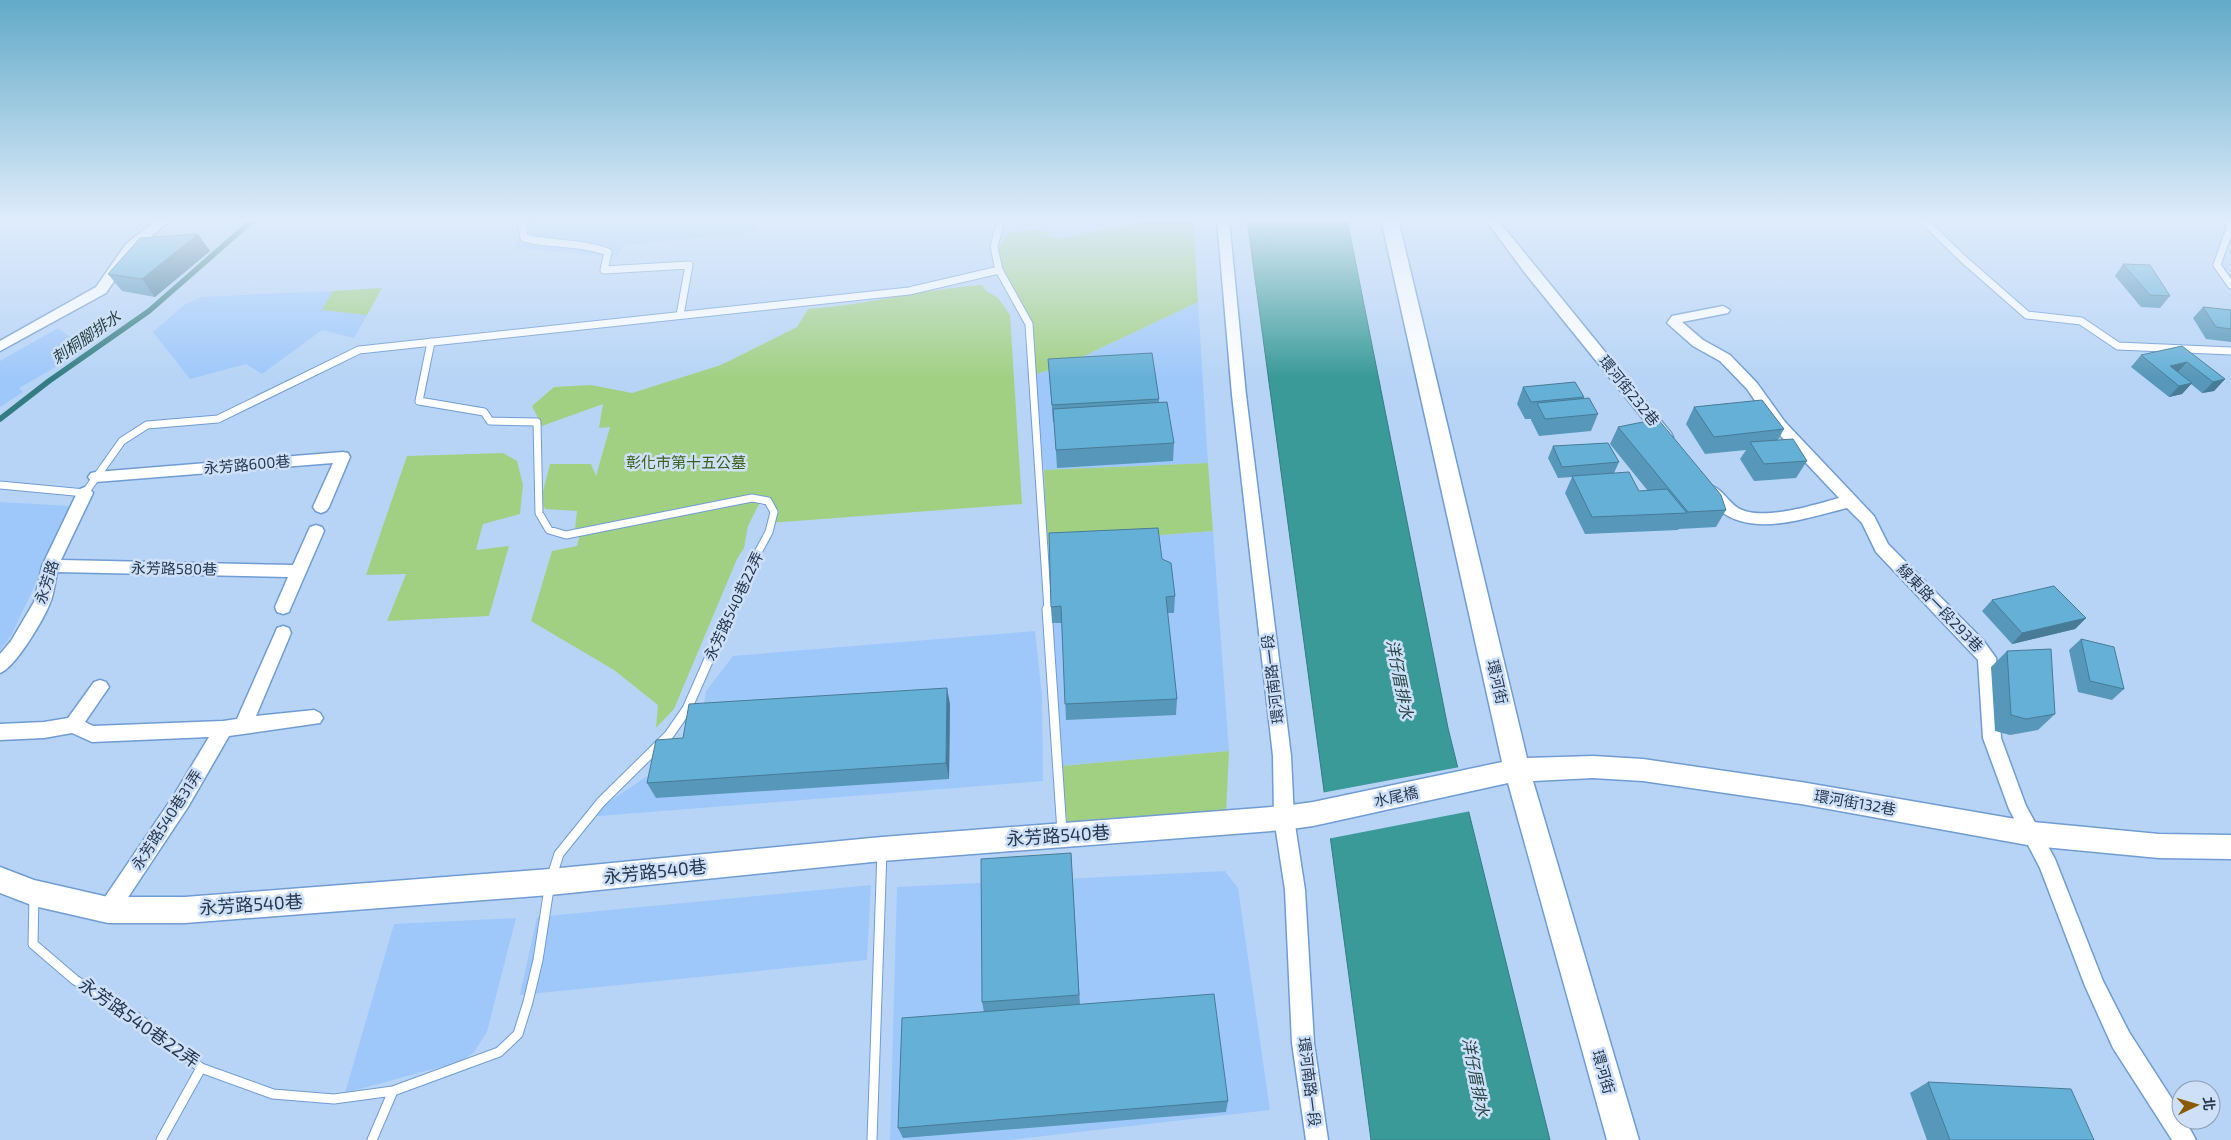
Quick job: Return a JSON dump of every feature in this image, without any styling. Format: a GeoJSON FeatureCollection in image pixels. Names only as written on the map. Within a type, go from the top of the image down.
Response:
{"type":"FeatureCollection","features":[{"type":"Feature","properties":{"kind":"street"},"geometry":{"type":"LineString","coordinates":[[0,347],[101,290],[113,272]]}},
{"type":"Feature","properties":{"kind":"street","name":"環河南路一段"},"geometry":{"type":"LineString","coordinates":[[1228,272],[1239,395],[1282,756],[1284,818],[1295,890],[1303,1043],[1317,1140]]}},
{"type":"Feature","properties":{"kind":"street","name":"環河街"},"geometry":{"type":"LineString","coordinates":[[1401,272],[1517,770],[1623,1140]]}},
{"type":"Feature","properties":{"kind":"street","name":"環河街232巷"},"geometry":{"type":"LineString","coordinates":[[1532,272],[1673,446]]}},
{"type":"Feature","properties":{"kind":"street","name":"線東路一段293巷"},"geometry":{"type":"LineString","coordinates":[[1724,310],[1677,319],[1674,323],[1698,343],[1725,358],[1752,386],[1780,426],[1868,520],[1882,548],[1977,644],[1987,658],[1992,738],[2018,809],[2048,865],[2094,986],[2121,1040],[2186,1140]]}},
{"type":"Feature","properties":{"kind":"street","name":"永芳路600巷"},"geometry":{"type":"LineString","coordinates":[[96,477],[343,457],[321,507]]}},
{"type":"Feature","properties":{"kind":"street"},"geometry":{"type":"LineString","coordinates":[[1698,476],[1729,511],[1742,517],[1764,517],[1794,513],[1851,501]]}},
{"type":"Feature","properties":{"kind":"street","name":"永芳路"},"geometry":{"type":"LineString","coordinates":[[0,666],[17,646],[42,603],[50,566],[85,493]]}},
{"type":"Feature","properties":{"kind":"street"},"geometry":{"type":"LineString","coordinates":[[283,607],[316,531]]}},
{"type":"Feature","properties":{"kind":"street","name":"永芳路580巷"},"geometry":{"type":"LineString","coordinates":[[50,566],[298,571]]}},
{"type":"Feature","properties":{"kind":"street"},"geometry":{"type":"LineString","coordinates":[[243,725],[283,633]]}},
{"type":"Feature","properties":{"kind":"street"},"geometry":{"type":"LineString","coordinates":[[73,726],[100,687]]}},
{"type":"Feature","properties":{"kind":"street"},"geometry":{"type":"LineString","coordinates":[[0,732],[44,730],[73,726],[92,734],[224,729],[243,725],[314,718]]}},
{"type":"Feature","properties":{"kind":"street","name":"永芳路540巷31弄"},"geometry":{"type":"LineString","coordinates":[[108,910],[181,801],[224,729]]}},
{"type":"Feature","properties":{"kind":"street","name":"環河街132巷"},"geometry":{"type":"LineString","coordinates":[[1480,779],[1517,770],[1593,767],[1643,770],[1801,794],[2033,834],[2159,846],[2231,847]]}},
{"type":"Feature","properties":{"kind":"street","name":"水尾橋"},"geometry":{"type":"LineString","coordinates":[[1313,814],[1480,779]]}},
{"type":"Feature","properties":{"kind":"street","name":"永芳路540巷"},"geometry":{"type":"LineString","coordinates":[[0,880],[34,893],[108,910],[184,910],[550,882],[882,849],[1284,818],[1313,814]]}},
{"type":"Feature","properties":{"kind":"lane"},"geometry":{"type":"LineString","coordinates":[[680,315],[688,272]]}},
{"type":"Feature","properties":{"kind":"lane"},"geometry":{"type":"LineString","coordinates":[[0,485],[85,493],[122,441],[147,425],[218,419],[359,350],[909,291],[990,272]]}},
{"type":"Feature","properties":{"kind":"lane"},"geometry":{"type":"LineString","coordinates":[[1000,272],[1029,324],[1062,836]]}},
{"type":"Feature","properties":{"kind":"lane"},"geometry":{"type":"LineString","coordinates":[[1978,272],[2027,315],[2081,321],[2118,346],[2231,351]]}},
{"type":"Feature","properties":{"kind":"lane"},"geometry":{"type":"LineString","coordinates":[[2222,272],[2231,285]]}},
{"type":"Feature","properties":{"kind":"lane","name":"永芳路540巷22弄"},"geometry":{"type":"LineString","coordinates":[[34,893],[33,944],[76,980],[135,1016],[201,1068],[273,1094],[334,1099],[393,1091],[499,1052],[518,1034],[538,960],[550,882],[559,854],[602,802],[669,735],[688,709],[749,569],[769,532],[774,512],[768,501],[752,498],[566,535],[549,530],[540,513],[537,422],[490,421],[484,412],[419,401],[432,342]]}},
{"type":"Feature","properties":{"kind":"lane"},"geometry":{"type":"LineString","coordinates":[[872,1140],[882,849]]}},
{"type":"Feature","properties":{"kind":"lane"},"geometry":{"type":"LineString","coordinates":[[161,1140],[201,1068]]}},
{"type":"Feature","properties":{"kind":"lane"},"geometry":{"type":"LineString","coordinates":[[372,1140],[393,1091]]}},
{"type":"Feature","properties":{"kind":"shaded area"},"geometry":{"type":"Polygon","coordinates":[[[333,291],[323,310],[367,315],[354,338],[322,330],[262,374],[246,364],[190,379],[153,332],[184,305],[201,297],[333,291]]]}},
{"type":"Feature","properties":{"kind":"shaded area"},"geometry":{"type":"Polygon","coordinates":[[[1198,302],[1208,463],[1044,470],[1033,375],[1067,364],[1198,302]]]}},
{"type":"Feature","properties":{"kind":"shaded area"},"geometry":{"type":"Polygon","coordinates":[[[58,328],[87,349],[19,388],[23,392],[0,407],[0,361],[58,328]]]}},
{"type":"Feature","properties":{"kind":"shaded area"},"geometry":{"type":"Polygon","coordinates":[[[0,502],[72,506],[12,634],[0,650],[0,502]]]}},
{"type":"Feature","properties":{"kind":"shaded area"},"geometry":{"type":"Polygon","coordinates":[[[1213,531],[1229,751],[1061,766],[1047,544],[1213,531]]]}},
{"type":"Feature","properties":{"kind":"shaded area"},"geometry":{"type":"Polygon","coordinates":[[[1035,631],[1042,696],[1043,781],[586,817],[658,769],[702,717],[706,691],[733,656],[1035,631]]]}},
{"type":"Feature","properties":{"kind":"shaded area"},"geometry":{"type":"Polygon","coordinates":[[[1225,871],[1238,888],[1270,1110],[1009,1140],[890,1140],[897,887],[1225,871]]]}},
{"type":"Feature","properties":{"kind":"shaded area"},"geometry":{"type":"Polygon","coordinates":[[[871,885],[867,960],[520,995],[537,917],[871,885]]]}},
{"type":"Feature","properties":{"kind":"shaded area"},"geometry":{"type":"Polygon","coordinates":[[[516,918],[487,1032],[474,1052],[462,1061],[345,1093],[394,924],[516,918]]]}},
{"type":"Feature","properties":{"kind":"green space"},"geometry":{"type":"Polygon","coordinates":[[[996,272],[1196,272],[1198,302],[1067,364],[1033,375],[1028,332],[996,272]]]}},
{"type":"Feature","properties":{"kind":"green space","name":"彰化市第十五公墓"},"geometry":{"type":"Polygon","coordinates":[[[982,285],[986,291],[998,298],[1010,315],[1022,504],[769,523],[769,501],[762,498],[748,526],[744,548],[737,559],[674,709],[656,728],[658,705],[614,670],[531,621],[552,551],[577,546],[581,529],[575,529],[577,511],[545,509],[541,499],[550,464],[591,464],[596,476],[610,427],[599,428],[603,404],[542,426],[532,406],[554,387],[591,385],[632,393],[721,365],[797,327],[808,309],[982,285]]]}},
{"type":"Feature","properties":{"kind":"green space"},"geometry":{"type":"Polygon","coordinates":[[[382,288],[367,315],[322,310],[333,291],[382,288]]]}},
{"type":"Feature","properties":{"kind":"green space"},"geometry":{"type":"Polygon","coordinates":[[[503,453],[517,461],[523,485],[520,514],[483,524],[476,550],[509,546],[489,616],[387,621],[406,574],[366,575],[407,456],[503,453]]]}},
{"type":"Feature","properties":{"kind":"green space"},"geometry":{"type":"Polygon","coordinates":[[[1208,463],[1213,531],[1047,544],[1044,470],[1208,463]]]}},
{"type":"Feature","properties":{"kind":"green space"},"geometry":{"type":"Polygon","coordinates":[[[1229,751],[1226,815],[1068,829],[1061,766],[1229,751]]]}},
{"type":"Feature","properties":{"kind":"water","name":"洋仔厝排水"},"geometry":{"type":"Polygon","coordinates":[[[1254,272],[1358,272],[1448,728],[1550,1140],[1371,1140],[1254,272]]]}},
{"type":"Feature","properties":{"kind":"pier"},"geometry":{"type":"Polygon","coordinates":[[[1460,767],[1471,811],[1327,839],[1321,793],[1460,767]]]}},
{"type":"Feature","properties":{"kind":"building"},"geometry":{"type":"Polygon","coordinates":[[[110,272],[150,272],[142,279],[108,274],[110,272]]]}},
{"type":"Feature","properties":{"kind":"building"},"geometry":{"type":"Polygon","coordinates":[[[2130,272],[2155,272],[2170,296],[2150,295],[2130,272]]]}},
{"type":"Feature","properties":{"kind":"building"},"geometry":{"type":"Polygon","coordinates":[[[2203,307],[2231,310],[2231,329],[2216,327],[2203,307]]]}},
{"type":"Feature","properties":{"kind":"building"},"geometry":{"type":"Polygon","coordinates":[[[2182,346],[2225,379],[2213,382],[2187,362],[2170,366],[2192,383],[2179,386],[2141,355],[2182,346]]]}},
{"type":"Feature","properties":{"kind":"building"},"geometry":{"type":"Polygon","coordinates":[[[1152,353],[1159,399],[1052,405],[1048,359],[1152,353]]]}},
{"type":"Feature","properties":{"kind":"building"},"geometry":{"type":"Polygon","coordinates":[[[1575,382],[1584,397],[1531,402],[1523,387],[1575,382]]]}},
{"type":"Feature","properties":{"kind":"building"},"geometry":{"type":"Polygon","coordinates":[[[1589,398],[1598,414],[1545,419],[1537,403],[1589,398]]]}},
{"type":"Feature","properties":{"kind":"building"},"geometry":{"type":"Polygon","coordinates":[[[1762,400],[1784,429],[1714,437],[1694,407],[1762,400]]]}},
{"type":"Feature","properties":{"kind":"building"},"geometry":{"type":"Polygon","coordinates":[[[1167,402],[1174,443],[1056,450],[1053,409],[1167,402]]]}},
{"type":"Feature","properties":{"kind":"building"},"geometry":{"type":"Polygon","coordinates":[[[1658,419],[1721,495],[1726,510],[1688,512],[1618,427],[1658,419]]]}},
{"type":"Feature","properties":{"kind":"building"},"geometry":{"type":"Polygon","coordinates":[[[1793,439],[1807,461],[1764,464],[1750,442],[1793,439]]]}},
{"type":"Feature","properties":{"kind":"building"},"geometry":{"type":"Polygon","coordinates":[[[1608,443],[1619,462],[1562,467],[1553,446],[1608,443]]]}},
{"type":"Feature","properties":{"kind":"building"},"geometry":{"type":"Polygon","coordinates":[[[1629,472],[1639,491],[1667,489],[1687,513],[1592,517],[1572,476],[1629,472]]]}},
{"type":"Feature","properties":{"kind":"building"},"geometry":{"type":"Polygon","coordinates":[[[1158,528],[1162,559],[1171,563],[1175,596],[1166,597],[1177,699],[1065,704],[1061,606],[1051,607],[1049,533],[1158,528]]]}},
{"type":"Feature","properties":{"kind":"building"},"geometry":{"type":"Polygon","coordinates":[[[2054,586],[2086,618],[2022,633],[1992,600],[2054,586]]]}},
{"type":"Feature","properties":{"kind":"building"},"geometry":{"type":"Polygon","coordinates":[[[2081,639],[2114,647],[2124,689],[2090,681],[2081,639]]]}},
{"type":"Feature","properties":{"kind":"building"},"geometry":{"type":"Polygon","coordinates":[[[2051,649],[2055,714],[2026,719],[2011,715],[2007,651],[2051,649]]]}},
{"type":"Feature","properties":{"kind":"building"},"geometry":{"type":"Polygon","coordinates":[[[947,688],[946,763],[647,783],[656,740],[683,738],[689,704],[947,688]]]}},
{"type":"Feature","properties":{"kind":"building"},"geometry":{"type":"Polygon","coordinates":[[[1071,853],[1079,995],[982,1002],[981,859],[1071,853]]]}},
{"type":"Feature","properties":{"kind":"building"},"geometry":{"type":"Polygon","coordinates":[[[1214,994],[1228,1101],[898,1128],[902,1018],[1214,994]]]}},
{"type":"Feature","properties":{"kind":"building"},"geometry":{"type":"Polygon","coordinates":[[[1928,1082],[2071,1089],[2094,1140],[1950,1140],[1928,1082]]]}},
{"type":"Feature","properties":{"kind":"waterway","name":"刺桐腳排水"},"geometry":{"type":"LineString","coordinates":[[0,419],[49,381],[149,311],[193,272]]}}]}
